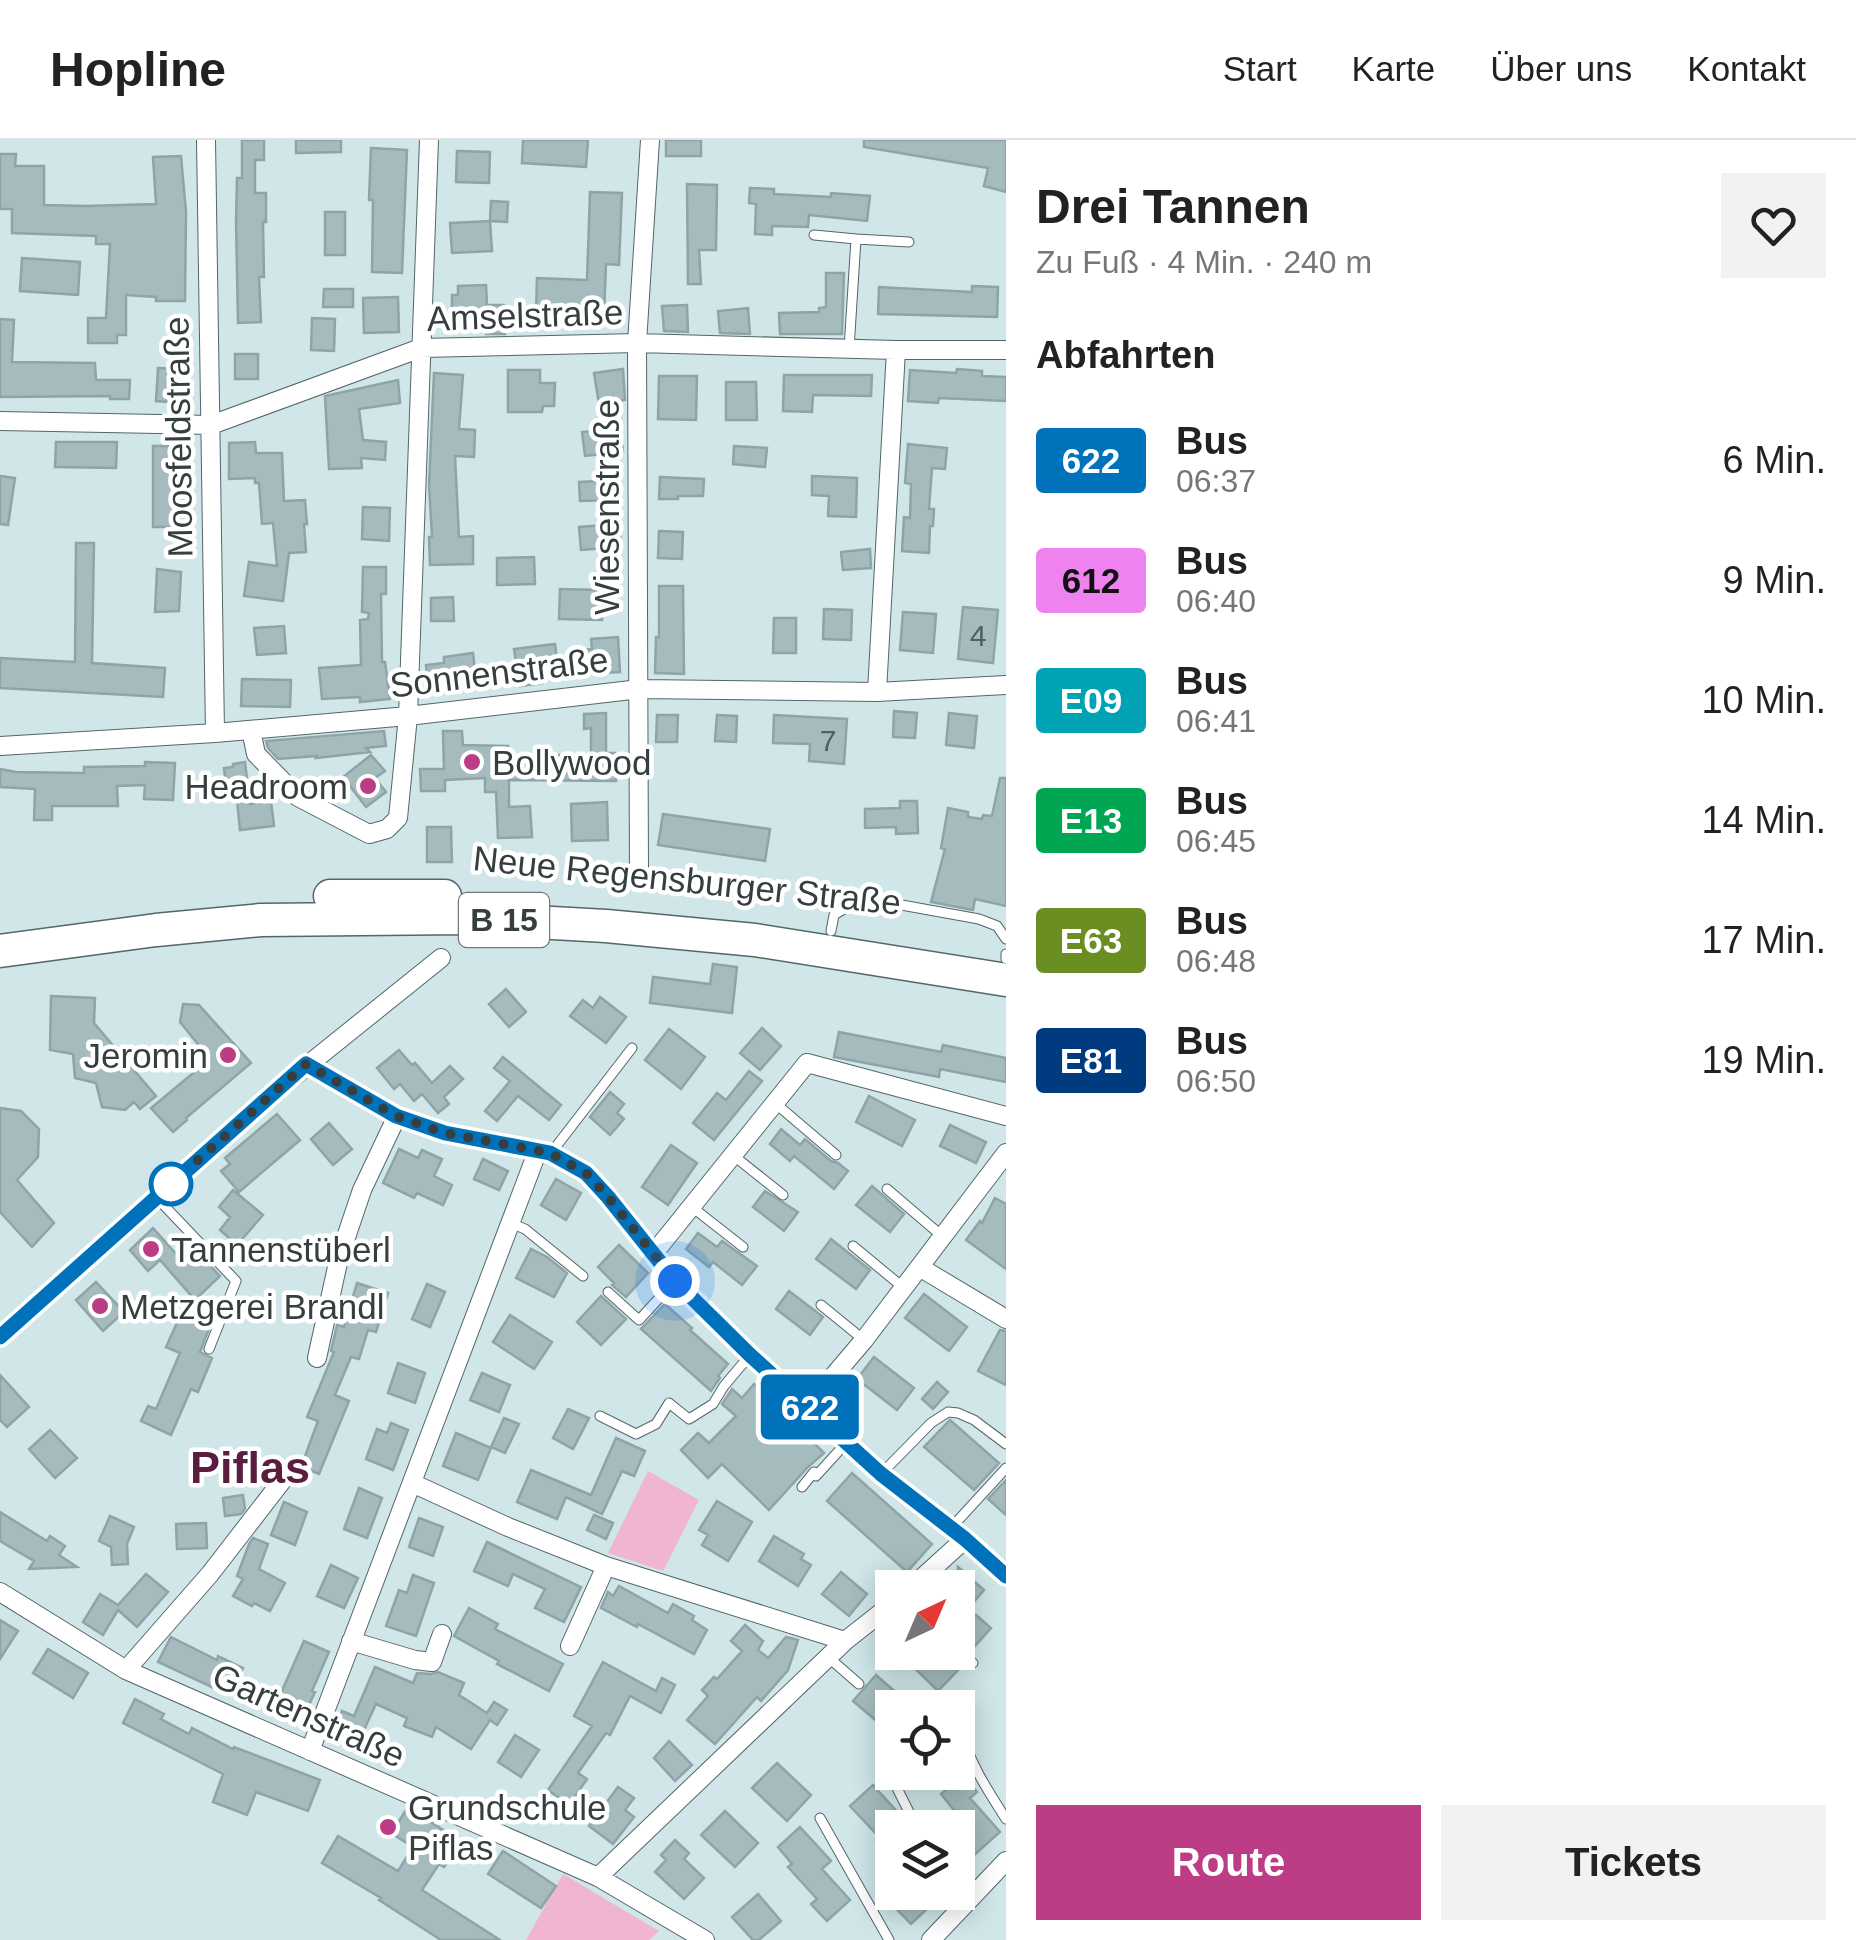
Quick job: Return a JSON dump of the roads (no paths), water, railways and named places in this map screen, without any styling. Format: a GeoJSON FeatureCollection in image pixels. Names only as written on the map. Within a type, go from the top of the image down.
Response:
{"type":"FeatureCollection","features":[{"type":"Feature","properties":{"kind":"highway","name":"Neue Regensburger Straße"},"geometry":{"type":"LineString","coordinates":[[0,929],[190,904],[386,894],[616,906],[832,931],[1006,957]]}},
{"type":"Feature","properties":{"kind":"highway","name":"Neue Regensburger Straße"},"geometry":{"type":"LineString","coordinates":[[0,952],[261,920],[461,918],[755,940],[1006,980]]}},
{"type":"Feature","properties":{"kind":"street","name":"Moosfeldstraße"},"geometry":{"type":"LineString","coordinates":[[206,140],[216,733]]}},
{"type":"Feature","properties":{"kind":"street"},"geometry":{"type":"LineString","coordinates":[[251,730],[256,754],[298,797],[369,834],[386,829],[398,818],[408,716],[429,140]]}},
{"type":"Feature","properties":{"kind":"street","name":"Wiesenstraße"},"geometry":{"type":"LineString","coordinates":[[639,874],[637,343],[650,140]]}},
{"type":"Feature","properties":{"kind":"street","name":"Amselstraße"},"geometry":{"type":"LineString","coordinates":[[0,422],[210,425],[421,348],[637,343],[1006,350]]}},
{"type":"Feature","properties":{"kind":"street"},"geometry":{"type":"LineString","coordinates":[[877,692],[896,350]]}},
{"type":"Feature","properties":{"kind":"street","name":"Sonnenstraße"},"geometry":{"type":"LineString","coordinates":[[0,746],[251,730],[640,689],[877,692],[1006,685]]}},
{"type":"Feature","properties":{"kind":"street"},"geometry":{"type":"LineString","coordinates":[[0,1337],[306,1064],[441,958]]}},
{"type":"Feature","properties":{"kind":"street"},"geometry":{"type":"LineString","coordinates":[[654,1253],[807,1063],[1006,1116]]}},
{"type":"Feature","properties":{"kind":"street"},"geometry":{"type":"LineString","coordinates":[[306,1064],[396,1116],[445,1133],[544,1151],[586,1173],[675,1281],[750,1355],[881,1474],[1006,1576]]}},
{"type":"Feature","properties":{"kind":"street"},"geometry":{"type":"LineString","coordinates":[[317,1358],[345,1240],[362,1190],[396,1116]]}},
{"type":"Feature","properties":{"kind":"street"},"geometry":{"type":"LineString","coordinates":[[310,1751],[510,1224],[544,1151]]}},
{"type":"Feature","properties":{"kind":"street"},"geometry":{"type":"LineString","coordinates":[[808,1406],[864,1340],[1006,1154]]}},
{"type":"Feature","properties":{"kind":"street"},"geometry":{"type":"LineString","coordinates":[[920,1268],[1006,1319]]}},
{"type":"Feature","properties":{"kind":"street"},"geometry":{"type":"LineString","coordinates":[[126,1670],[210,1574],[285,1477]]}},
{"type":"Feature","properties":{"kind":"street"},"geometry":{"type":"LineString","coordinates":[[412,1483],[606,1566],[844,1641]]}},
{"type":"Feature","properties":{"kind":"street"},"geometry":{"type":"LineString","coordinates":[[927,1570],[958,1534]]}},
{"type":"Feature","properties":{"kind":"street"},"geometry":{"type":"LineString","coordinates":[[570,1646],[606,1566]]}},
{"type":"Feature","properties":{"kind":"street","name":"Gartenstraße"},"geometry":{"type":"LineString","coordinates":[[0,1592],[126,1670],[598,1877],[704,1940]]}},
{"type":"Feature","properties":{"kind":"street"},"geometry":{"type":"LineString","coordinates":[[598,1877],[844,1641],[875,1620]]}},
{"type":"Feature","properties":{"kind":"street"},"geometry":{"type":"LineString","coordinates":[[352,1641],[432,1662],[442,1634]]}},
{"type":"Feature","properties":{"kind":"street"},"geometry":{"type":"LineString","coordinates":[[975,1885],[1006,1861]]}},
{"type":"Feature","properties":{"kind":"street"},"geometry":{"type":"LineString","coordinates":[[931,1940],[949,1910]]}},
{"type":"Feature","properties":{"kind":"lane"},"geometry":{"type":"LineString","coordinates":[[814,235],[909,242]]}},
{"type":"Feature","properties":{"kind":"lane"},"geometry":{"type":"LineString","coordinates":[[849,349],[856,239]]}},
{"type":"Feature","properties":{"kind":"lane"},"geometry":{"type":"LineString","coordinates":[[832,931],[834,916],[852,904],[896,904],[978,919],[997,926],[1006,939]]}},
{"type":"Feature","properties":{"kind":"lane"},"geometry":{"type":"LineString","coordinates":[[544,1151],[632,1048]]}},
{"type":"Feature","properties":{"kind":"lane"},"geometry":{"type":"LineString","coordinates":[[775,1102],[836,1155]]}},
{"type":"Feature","properties":{"kind":"lane"},"geometry":{"type":"LineString","coordinates":[[733,1156],[783,1195]]}},
{"type":"Feature","properties":{"kind":"lane"},"geometry":{"type":"LineString","coordinates":[[886,1189],[943,1238]]}},
{"type":"Feature","properties":{"kind":"lane"},"geometry":{"type":"LineString","coordinates":[[156,1197],[236,1281],[210,1349]]}},
{"type":"Feature","properties":{"kind":"lane"},"geometry":{"type":"LineString","coordinates":[[692,1207],[743,1247]]}},
{"type":"Feature","properties":{"kind":"lane"},"geometry":{"type":"LineString","coordinates":[[510,1224],[524,1229],[583,1276]]}},
{"type":"Feature","properties":{"kind":"lane"},"geometry":{"type":"LineString","coordinates":[[853,1246],[904,1289]]}},
{"type":"Feature","properties":{"kind":"lane"},"geometry":{"type":"LineString","coordinates":[[608,1292],[639,1320],[675,1281]]}},
{"type":"Feature","properties":{"kind":"lane"},"geometry":{"type":"LineString","coordinates":[[820,1305],[864,1340]]}},
{"type":"Feature","properties":{"kind":"lane"},"geometry":{"type":"LineString","coordinates":[[600,1416],[636,1434],[656,1424],[669,1402],[689,1419],[713,1404],[750,1355]]}},
{"type":"Feature","properties":{"kind":"lane"},"geometry":{"type":"LineString","coordinates":[[881,1474],[931,1423],[948,1412],[969,1417],[1006,1444]]}},
{"type":"Feature","properties":{"kind":"lane"},"geometry":{"type":"LineString","coordinates":[[802,1486],[846,1443]]}},
{"type":"Feature","properties":{"kind":"lane"},"geometry":{"type":"LineString","coordinates":[[958,1534],[1006,1468]]}},
{"type":"Feature","properties":{"kind":"lane"},"geometry":{"type":"LineString","coordinates":[[828,1657],[859,1684]]}},
{"type":"Feature","properties":{"kind":"lane"},"geometry":{"type":"LineString","coordinates":[[975,1768],[1006,1819]]}},
{"type":"Feature","properties":{"kind":"lane"},"geometry":{"type":"LineString","coordinates":[[820,1818],[889,1940]]}},
{"type":"Feature","properties":{"kind":"place","name":"Bollywood"},"geometry":{"type":"Point","coordinates":[472,762]}},
{"type":"Feature","properties":{"kind":"place","name":"Headroom"},"geometry":{"type":"Point","coordinates":[368,786]}},
{"type":"Feature","properties":{"kind":"place","name":"Jeromin"},"geometry":{"type":"Point","coordinates":[228,1055]}},
{"type":"Feature","properties":{"kind":"place","name":"Tannenstüberl"},"geometry":{"type":"Point","coordinates":[151,1249]}},
{"type":"Feature","properties":{"kind":"place","name":"Metzgerei Brandl"},"geometry":{"type":"Point","coordinates":[100,1306]}},
{"type":"Feature","properties":{"kind":"place","name":"Grundschule Piflas"},"geometry":{"type":"Point","coordinates":[388,1827]}},
{"type":"Feature","properties":{"kind":"district","name":"Piflas"},"geometry":{"type":"Point","coordinates":[250,1467]}}]}
